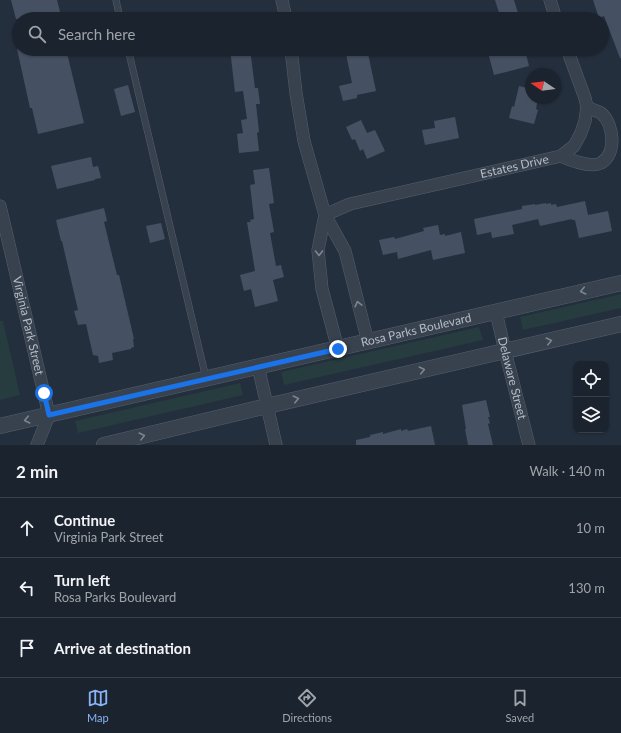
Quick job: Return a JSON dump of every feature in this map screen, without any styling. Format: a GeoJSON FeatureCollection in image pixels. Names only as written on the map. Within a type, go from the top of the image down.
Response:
{"type":"FeatureCollection","features":[{"type":"Feature","properties":{"kind":"street"},"geometry":{"type":"LineString","coordinates":[[282,0],[285,12]]}},
{"type":"Feature","properties":{"kind":"street"},"geometry":{"type":"LineString","coordinates":[[550,0],[554,12]]}},
{"type":"Feature","properties":{"kind":"street"},"geometry":{"type":"LineString","coordinates":[[293,56],[296,94],[304,142],[324,215],[345,251],[368,342]]}},
{"type":"Feature","properties":{"kind":"street","name":"Estates Drive"},"geometry":{"type":"LineString","coordinates":[[324,215],[350,204],[561,156],[574,146],[581,133],[587,107],[570,56]]}},
{"type":"Feature","properties":{"kind":"street"},"geometry":{"type":"LineString","coordinates":[[561,156],[572,161],[591,164],[600,163],[608,156],[612,145],[612,133],[608,122],[602,114],[587,107]]}},
{"type":"Feature","properties":{"kind":"street","name":"Virginia Park Street"},"geometry":{"type":"LineString","coordinates":[[0,206],[49,415]]}},
{"type":"Feature","properties":{"kind":"street"},"geometry":{"type":"LineString","coordinates":[[324,215],[318,250],[322,289],[338,349]]}},
{"type":"Feature","properties":{"kind":"street","name":"Rosa Parks Boulevard"},"geometry":{"type":"LineString","coordinates":[[0,426],[621,283]]}},
{"type":"Feature","properties":{"kind":"street","name":"Delaware Street"},"geometry":{"type":"LineString","coordinates":[[496,312],[529,445]]}},
{"type":"Feature","properties":{"kind":"street"},"geometry":{"type":"LineString","coordinates":[[104,445],[621,324]]}},
{"type":"Feature","properties":{"kind":"street"},"geometry":{"type":"LineString","coordinates":[[258,366],[276,445]]}},
{"type":"Feature","properties":{"kind":"street"},"geometry":{"type":"LineString","coordinates":[[37,445],[49,415]]}},
{"type":"Feature","properties":{"kind":"lane"},"geometry":{"type":"LineString","coordinates":[[116,0],[119,12]]}},
{"type":"Feature","properties":{"kind":"lane"},"geometry":{"type":"LineString","coordinates":[[130,56],[206,378]]}},
{"type":"Feature","properties":{"kind":"green space"},"geometry":{"type":"Polygon","coordinates":[[[621,294],[621,308],[523,330],[520,317],[621,294]]]}},
{"type":"Feature","properties":{"kind":"green space"},"geometry":{"type":"Polygon","coordinates":[[[0,321],[3,321],[20,395],[0,400],[0,321]]]}},
{"type":"Feature","properties":{"kind":"green space"},"geometry":{"type":"Polygon","coordinates":[[[479,327],[483,340],[284,385],[281,372],[479,327]]]}},
{"type":"Feature","properties":{"kind":"green space"},"geometry":{"type":"Polygon","coordinates":[[[240,383],[243,395],[78,433],[75,421],[240,383]]]}},
{"type":"Feature","properties":{"kind":"building"},"geometry":{"type":"Polygon","coordinates":[[[11,0],[57,0],[60,12],[14,12],[11,0]]]}},
{"type":"Feature","properties":{"kind":"building"},"geometry":{"type":"Polygon","coordinates":[[[495,0],[514,0],[518,12],[499,12],[495,0]]]}},
{"type":"Feature","properties":{"kind":"building"},"geometry":{"type":"Polygon","coordinates":[[[593,0],[621,0],[621,58],[609,29],[609,12],[597,12],[593,0]]]}},
{"type":"Feature","properties":{"kind":"building"},"geometry":{"type":"Polygon","coordinates":[[[19,56],[68,56],[84,123],[38,134],[32,108],[30,108],[19,56]]]}},
{"type":"Feature","properties":{"kind":"building"},"geometry":{"type":"Polygon","coordinates":[[[231,56],[251,56],[255,88],[258,88],[260,104],[256,104],[259,132],[257,133],[259,151],[239,153],[237,134],[243,133],[241,120],[247,119],[243,91],[235,92],[231,56]]]}},
{"type":"Feature","properties":{"kind":"building"},"geometry":{"type":"Polygon","coordinates":[[[346,56],[368,56],[376,91],[357,95],[357,98],[343,101],[339,86],[352,83],[346,56]]]}},
{"type":"Feature","properties":{"kind":"building"},"geometry":{"type":"Polygon","coordinates":[[[489,56],[526,56],[529,66],[494,75],[489,56]]]}},
{"type":"Feature","properties":{"kind":"building"},"geometry":{"type":"Polygon","coordinates":[[[128,85],[135,112],[121,116],[114,89],[128,85]]]}},
{"type":"Feature","properties":{"kind":"building"},"geometry":{"type":"Polygon","coordinates":[[[519,86],[525,88],[525,104],[537,104],[536,109],[538,110],[534,124],[509,118],[512,106],[514,107],[519,86]]]}},
{"type":"Feature","properties":{"kind":"building"},"geometry":{"type":"Polygon","coordinates":[[[455,117],[459,138],[425,145],[422,130],[435,128],[434,121],[455,117]]]}},
{"type":"Feature","properties":{"kind":"building"},"geometry":{"type":"Polygon","coordinates":[[[361,120],[367,133],[375,130],[385,151],[367,159],[363,149],[360,151],[355,139],[352,140],[346,127],[361,120]]]}},
{"type":"Feature","properties":{"kind":"building"},"geometry":{"type":"Polygon","coordinates":[[[91,157],[93,167],[98,166],[101,178],[57,189],[51,166],[91,157]]]}},
{"type":"Feature","properties":{"kind":"building"},"geometry":{"type":"Polygon","coordinates":[[[269,168],[274,203],[269,204],[274,232],[270,233],[276,266],[281,265],[284,277],[273,280],[278,301],[255,307],[251,289],[244,291],[240,275],[255,271],[247,222],[251,222],[250,220],[254,219],[250,185],[255,184],[253,170],[269,168]]]}},
{"type":"Feature","properties":{"kind":"building"},"geometry":{"type":"Polygon","coordinates":[[[585,201],[588,215],[608,211],[612,231],[579,238],[575,220],[572,219],[540,226],[538,219],[512,225],[514,234],[492,238],[491,232],[477,235],[474,219],[522,209],[522,206],[551,203],[551,205],[556,204],[557,207],[585,201]]]}},
{"type":"Feature","properties":{"kind":"building"},"geometry":{"type":"Polygon","coordinates":[[[104,208],[107,221],[104,222],[117,275],[119,275],[134,339],[134,347],[112,353],[113,360],[99,363],[98,356],[93,355],[86,324],[78,325],[74,311],[78,310],[56,220],[104,208]]]}},
{"type":"Feature","properties":{"kind":"building"},"geometry":{"type":"Polygon","coordinates":[[[161,223],[165,239],[150,243],[146,226],[161,223]]]}},
{"type":"Feature","properties":{"kind":"building"},"geometry":{"type":"Polygon","coordinates":[[[438,225],[440,235],[445,234],[445,236],[461,232],[465,253],[433,260],[431,250],[398,259],[397,252],[383,255],[379,240],[394,237],[395,239],[424,231],[423,228],[438,225]]]}},
{"type":"Feature","properties":{"kind":"building"},"geometry":{"type":"Polygon","coordinates":[[[486,400],[490,417],[488,417],[490,423],[488,424],[493,445],[468,445],[462,405],[486,400]]]}},
{"type":"Feature","properties":{"kind":"building"},"geometry":{"type":"Polygon","coordinates":[[[431,426],[435,445],[356,445],[356,440],[370,437],[370,435],[383,432],[383,434],[401,429],[401,431],[407,429],[408,431],[431,426]]]}},
{"type":"Feature","properties":{"kind":"route"},"geometry":{"type":"LineString","coordinates":[[44,393],[49,415],[258,366],[338,349]]}}]}
